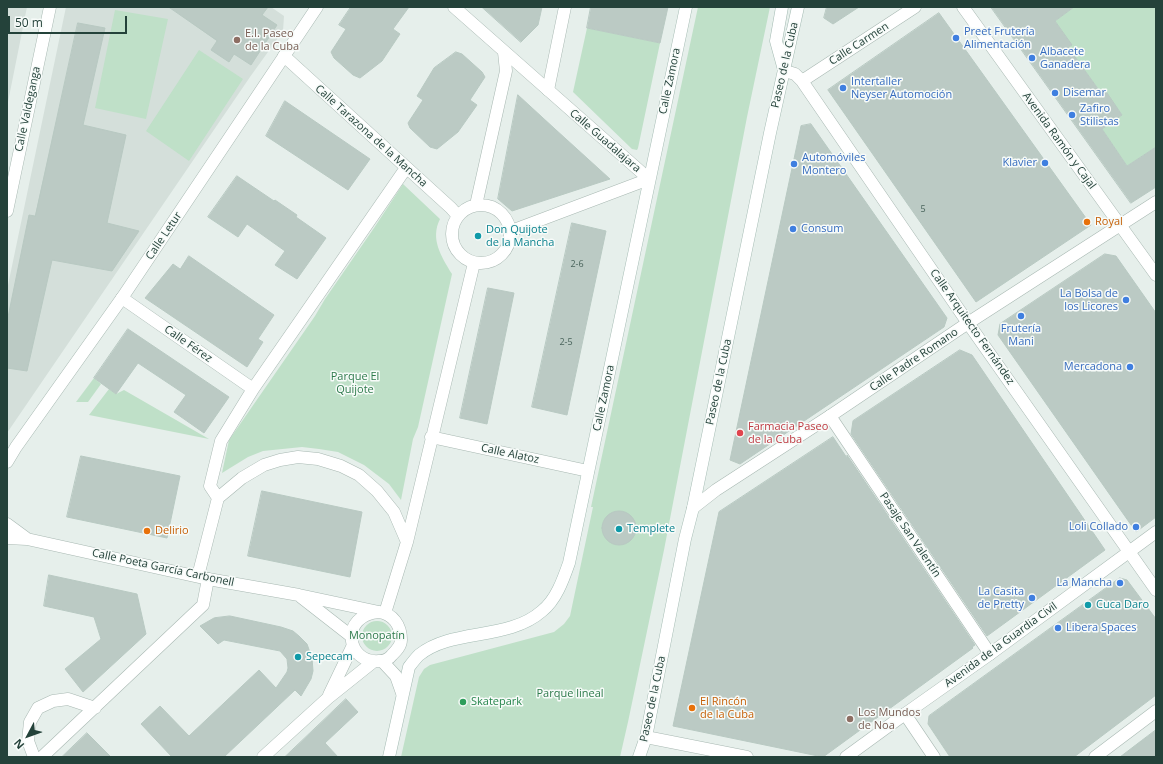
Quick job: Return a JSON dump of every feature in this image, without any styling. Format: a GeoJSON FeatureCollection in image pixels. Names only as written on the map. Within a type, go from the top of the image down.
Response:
{"type":"FeatureCollection","features":[{"type":"Feature","properties":{"kind":"street","name":"Calle Valdeganga"},"geometry":{"type":"LineString","coordinates":[[7,211],[50,7]]}},
{"type":"Feature","properties":{"kind":"street","name":"Calle Guadalajara"},"geometry":{"type":"LineString","coordinates":[[454,7],[649,179],[511,231]]}},
{"type":"Feature","properties":{"kind":"street"},"geometry":{"type":"LineString","coordinates":[[548,90],[566,7]]}},
{"type":"Feature","properties":{"kind":"street","name":"Calle Zamora"},"geometry":{"type":"LineString","coordinates":[[389,757],[409,667],[418,656],[430,648],[442,643],[484,632],[506,630],[526,622],[543,611],[560,585],[569,563],[686,7]]}},
{"type":"Feature","properties":{"kind":"street"},"geometry":{"type":"LineString","coordinates":[[782,7],[776,41],[785,71]]}},
{"type":"Feature","properties":{"kind":"street","name":"Paseo de la Cuba"},"geometry":{"type":"LineString","coordinates":[[639,757],[646,737],[685,539],[693,508],[798,7]]}},
{"type":"Feature","properties":{"kind":"street","name":"Calle Carmen"},"geometry":{"type":"LineString","coordinates":[[802,81],[915,7]]}},
{"type":"Feature","properties":{"kind":"street","name":"Avenida Ramón y Cajal"},"geometry":{"type":"LineString","coordinates":[[963,7],[1156,275]]}},
{"type":"Feature","properties":{"kind":"street","name":"Calle Letur"},"geometry":{"type":"LineString","coordinates":[[7,462],[16,447],[122,298],[315,8]]}},
{"type":"Feature","properties":{"kind":"street"},"geometry":{"type":"LineString","coordinates":[[476,205],[506,71],[504,52]]}},
{"type":"Feature","properties":{"kind":"street","name":"Calle Tarazona de la Mancha"},"geometry":{"type":"LineString","coordinates":[[284,56],[458,216]]}},
{"type":"Feature","properties":{"kind":"street","name":"Calle Arquitecto Fernández"},"geometry":{"type":"LineString","coordinates":[[785,71],[795,74],[802,81],[968,323],[1156,590]]}},
{"type":"Feature","properties":{"kind":"street"},"geometry":{"type":"LineString","coordinates":[[218,498],[210,486],[221,441],[254,389],[406,168]]}},
{"type":"Feature","properties":{"kind":"street","name":"Calle Padre Romano"},"geometry":{"type":"LineString","coordinates":[[693,508],[716,490],[830,416],[968,323],[1156,202]]}},
{"type":"Feature","properties":{"kind":"street"},"geometry":{"type":"LineString","coordinates":[[476,205],[486,205],[498,211],[508,222],[511,231],[507,250],[501,257],[493,262],[483,264],[474,263],[460,255],[454,246],[452,236],[453,226],[458,216],[466,209],[476,205]]}},
{"type":"Feature","properties":{"kind":"street"},"geometry":{"type":"LineString","coordinates":[[382,612],[407,542],[474,263]]}},
{"type":"Feature","properties":{"kind":"street","name":"Calle Férez"},"geometry":{"type":"LineString","coordinates":[[122,298],[254,389]]}},
{"type":"Feature","properties":{"kind":"street","name":"Pasaje San Valentín"},"geometry":{"type":"LineString","coordinates":[[830,416],[990,654]]}},
{"type":"Feature","properties":{"kind":"street","name":"Calle Alatoz"},"geometry":{"type":"LineString","coordinates":[[432,437],[588,472]]}},
{"type":"Feature","properties":{"kind":"street"},"geometry":{"type":"LineString","coordinates":[[42,757],[203,605],[203,577],[218,498],[242,478],[264,465],[280,460],[298,457],[318,459],[341,466],[360,475],[377,491],[394,512],[407,542]]}},
{"type":"Feature","properties":{"kind":"street","name":"Calle Poeta García Carbonell"},"geometry":{"type":"LineString","coordinates":[[7,524],[27,539]]}},
{"type":"Feature","properties":{"kind":"street","name":"Avenida de la Guardia Civil"},"geometry":{"type":"LineString","coordinates":[[846,757],[990,654],[1156,532]]}},
{"type":"Feature","properties":{"kind":"street","name":"Calle Poeta García Carbonell"},"geometry":{"type":"LineString","coordinates":[[7,538],[27,539],[203,577],[382,612]]}},
{"type":"Feature","properties":{"kind":"street","name":"Calle Poeta García Carbonell"},"geometry":{"type":"LineString","coordinates":[[298,595],[352,640]]}},
{"type":"Feature","properties":{"kind":"street"},"geometry":{"type":"LineString","coordinates":[[263,757],[328,698],[378,661],[390,658],[398,649],[401,641],[400,628],[392,616],[382,612],[370,613],[360,618],[354,624],[352,640],[328,698]]}},
{"type":"Feature","properties":{"kind":"street"},"geometry":{"type":"LineString","coordinates":[[352,640],[357,653],[364,658],[378,661],[396,676],[402,693]]}},
{"type":"Feature","properties":{"kind":"street"},"geometry":{"type":"LineString","coordinates":[[34,757],[28,741],[30,722],[38,708],[53,702],[68,699],[95,708]]}},
{"type":"Feature","properties":{"kind":"street"},"geometry":{"type":"LineString","coordinates":[[1096,757],[1156,711]]}},
{"type":"Feature","properties":{"kind":"street"},"geometry":{"type":"LineString","coordinates":[[905,714],[934,757]]}},
{"type":"Feature","properties":{"kind":"street"},"geometry":{"type":"LineString","coordinates":[[646,737],[747,757]]}},
{"type":"Feature","properties":{"kind":"shaded area"},"geometry":{"type":"Polygon","coordinates":[[[7,7],[27,7],[7,107],[7,7]]]}},
{"type":"Feature","properties":{"kind":"shaded area"},"geometry":{"type":"Polygon","coordinates":[[[66,7],[271,7],[284,16],[283,31],[7,433],[7,290],[66,7]]]}},
{"type":"Feature","properties":{"kind":"green space","name":"Parque lineal"},"geometry":{"type":"Polygon","coordinates":[[[698,7],[770,7],[747,117],[664,550],[620,757],[401,757],[419,677],[424,669],[430,665],[554,632],[564,624],[570,616],[593,507],[591,507],[698,7]]]}},
{"type":"Feature","properties":{"kind":"green space"},"geometry":{"type":"Polygon","coordinates":[[[1074,7],[1156,7],[1156,147],[1127,166],[1102,129],[1122,115],[1105,91],[1101,93],[1068,47],[1071,45],[1055,21],[1074,7]]]}},
{"type":"Feature","properties":{"kind":"green space"},"geometry":{"type":"Polygon","coordinates":[[[115,10],[168,19],[146,119],[95,108],[115,10]]]}},
{"type":"Feature","properties":{"kind":"green space"},"geometry":{"type":"Polygon","coordinates":[[[587,28],[660,43],[637,150],[632,149],[573,92],[587,28]]]}},
{"type":"Feature","properties":{"kind":"green space"},"geometry":{"type":"Polygon","coordinates":[[[199,50],[243,79],[189,161],[146,131],[199,50]]]}},
{"type":"Feature","properties":{"kind":"green space","name":"Parque El Quijote"},"geometry":{"type":"Polygon","coordinates":[[[403,184],[440,219],[436,234],[438,247],[452,274],[418,427],[413,439],[401,500],[389,484],[364,465],[338,452],[319,449],[302,447],[263,451],[248,457],[222,473],[229,440],[315,316],[403,184]]]}},
{"type":"Feature","properties":{"kind":"green space"},"geometry":{"type":"Polygon","coordinates":[[[94,378],[101,384],[88,402],[76,402],[94,378]]]}},
{"type":"Feature","properties":{"kind":"green space"},"geometry":{"type":"Polygon","coordinates":[[[109,389],[116,394],[124,390],[209,439],[89,415],[109,389]]]}},
{"type":"Feature","properties":{"kind":"green space","name":"Monopatín"},"geometry":{"type":"Polygon","coordinates":[[[377,621],[387,626],[392,636],[387,646],[377,651],[367,646],[362,636],[367,626],[377,621]]]}},
{"type":"Feature","properties":{"kind":"building","name":"E.I. Paseo de la Cuba"},"geometry":{"type":"Polygon","coordinates":[[[169,7],[268,7],[262,15],[277,25],[251,65],[234,54],[229,62],[211,50],[217,41],[169,7]]]}},
{"type":"Feature","properties":{"kind":"building"},"geometry":{"type":"Polygon","coordinates":[[[351,7],[409,7],[393,29],[400,34],[382,61],[360,78],[353,75],[334,58],[331,52],[346,29],[339,25],[351,7]]]}},
{"type":"Feature","properties":{"kind":"building"},"geometry":{"type":"Polygon","coordinates":[[[482,7],[542,7],[538,25],[521,42],[482,7]]]}},
{"type":"Feature","properties":{"kind":"building"},"geometry":{"type":"Polygon","coordinates":[[[591,7],[668,7],[660,43],[587,28],[591,7]]]}},
{"type":"Feature","properties":{"kind":"building"},"geometry":{"type":"Polygon","coordinates":[[[827,7],[859,7],[833,24],[824,18],[827,7]]]}},
{"type":"Feature","properties":{"kind":"building"},"geometry":{"type":"Polygon","coordinates":[[[991,7],[1074,7],[1055,21],[1072,45],[1068,47],[1101,93],[1105,90],[1122,115],[1102,129],[1127,166],[1156,147],[1156,187],[1131,203],[991,7]]]}},
{"type":"Feature","properties":{"kind":"building"},"geometry":{"type":"Polygon","coordinates":[[[939,13],[1091,225],[976,302],[828,90],[939,13]]]}},
{"type":"Feature","properties":{"kind":"building"},"geometry":{"type":"Polygon","coordinates":[[[78,23],[105,28],[83,125],[126,135],[107,223],[139,231],[112,271],[52,260],[27,371],[7,368],[7,322],[29,215],[35,216],[78,23]]]}},
{"type":"Feature","properties":{"kind":"building"},"geometry":{"type":"Polygon","coordinates":[[[456,52],[462,54],[482,72],[485,77],[470,100],[477,105],[458,132],[437,149],[430,147],[410,128],[408,123],[423,100],[417,96],[434,68],[456,52]]]}},
{"type":"Feature","properties":{"kind":"building"},"geometry":{"type":"Polygon","coordinates":[[[518,95],[610,179],[512,211],[498,199],[518,95]]]}},
{"type":"Feature","properties":{"kind":"building"},"geometry":{"type":"Polygon","coordinates":[[[285,101],[370,159],[348,190],[266,136],[285,101]]]}},
{"type":"Feature","properties":{"kind":"building"},"geometry":{"type":"Polygon","coordinates":[[[811,124],[947,318],[944,327],[740,464],[730,460],[801,126],[811,124]]]}},
{"type":"Feature","properties":{"kind":"building"},"geometry":{"type":"Polygon","coordinates":[[[237,176],[297,215],[296,217],[326,238],[297,279],[275,265],[285,251],[247,224],[238,237],[208,217],[237,176]]]}},
{"type":"Feature","properties":{"kind":"building"},"geometry":{"type":"Polygon","coordinates":[[[572,223],[606,231],[567,415],[532,407],[572,223]]]}},
{"type":"Feature","properties":{"kind":"building"},"geometry":{"type":"Polygon","coordinates":[[[1105,254],[1116,256],[1156,313],[1156,517],[1136,532],[998,335],[1000,324],[1105,254]]]}},
{"type":"Feature","properties":{"kind":"building"},"geometry":{"type":"Polygon","coordinates":[[[189,256],[274,315],[258,339],[263,342],[247,367],[145,298],[173,264],[180,269],[189,256]]]}},
{"type":"Feature","properties":{"kind":"building"},"geometry":{"type":"Polygon","coordinates":[[[488,288],[514,293],[487,424],[460,418],[488,288]]]}},
{"type":"Feature","properties":{"kind":"building"},"geometry":{"type":"Polygon","coordinates":[[[128,329],[229,397],[204,433],[174,412],[186,395],[138,363],[116,394],[94,378],[128,329]]]}},
{"type":"Feature","properties":{"kind":"building"},"geometry":{"type":"Polygon","coordinates":[[[960,350],[972,355],[1105,550],[987,636],[851,434],[853,421],[960,350]]]}},
{"type":"Feature","properties":{"kind":"building"},"geometry":{"type":"Polygon","coordinates":[[[833,437],[847,458],[847,455],[975,645],[972,647],[973,648],[823,757],[673,726],[719,512],[833,437]]]}},
{"type":"Feature","properties":{"kind":"building"},"geometry":{"type":"Polygon","coordinates":[[[81,456],[180,476],[167,538],[67,517],[81,456]]]}},
{"type":"Feature","properties":{"kind":"building"},"geometry":{"type":"Polygon","coordinates":[[[262,491],[362,512],[350,577],[248,556],[262,491]]]}},
{"type":"Feature","properties":{"kind":"building","name":"Templete"},"geometry":{"type":"Polygon","coordinates":[[[616,511],[622,511],[631,516],[635,522],[635,534],[631,540],[622,545],[616,545],[607,540],[602,531],[602,525],[607,516],[616,511]]]}},
{"type":"Feature","properties":{"kind":"building"},"geometry":{"type":"Polygon","coordinates":[[[49,575],[137,594],[146,634],[83,692],[65,669],[101,639],[94,617],[44,606],[49,575]]]}},
{"type":"Feature","properties":{"kind":"building"},"geometry":{"type":"Polygon","coordinates":[[[1120,578],[1127,580],[1156,619],[1156,695],[1074,757],[950,757],[928,724],[929,716],[1120,578]]]}},
{"type":"Feature","properties":{"kind":"building"},"geometry":{"type":"Polygon","coordinates":[[[230,616],[293,631],[307,644],[312,658],[313,671],[311,679],[301,696],[295,690],[224,757],[172,757],[141,724],[160,706],[189,736],[259,670],[276,688],[287,672],[287,659],[280,651],[224,640],[218,644],[200,626],[214,618],[230,616]]]}},
{"type":"Feature","properties":{"kind":"building"},"geometry":{"type":"Polygon","coordinates":[[[346,699],[358,712],[325,743],[338,757],[285,757],[346,699]]]}},
{"type":"Feature","properties":{"kind":"building"},"geometry":{"type":"Polygon","coordinates":[[[1156,730],[1156,757],[1120,757],[1141,741],[1156,730]]]}},
{"type":"Feature","properties":{"kind":"building"},"geometry":{"type":"Polygon","coordinates":[[[87,733],[111,757],[62,757],[87,733]]]}},
{"type":"Feature","properties":{"kind":"place","name":"Preet Frutería Alimentación"},"geometry":{"type":"Point","coordinates":[956,38]}},
{"type":"Feature","properties":{"kind":"place","name":"E.I. Paseo de la Cuba"},"geometry":{"type":"Point","coordinates":[237,40]}},
{"type":"Feature","properties":{"kind":"place","name":"Albacete Ganadera"},"geometry":{"type":"Point","coordinates":[1032,58]}},
{"type":"Feature","properties":{"kind":"place","name":"Intertaller Neyser Automoción"},"geometry":{"type":"Point","coordinates":[843,88]}},
{"type":"Feature","properties":{"kind":"place","name":"Disemar"},"geometry":{"type":"Point","coordinates":[1055,93]}},
{"type":"Feature","properties":{"kind":"place","name":"Zafiro Stilistas"},"geometry":{"type":"Point","coordinates":[1072,115]}},
{"type":"Feature","properties":{"kind":"place","name":"Klavier"},"geometry":{"type":"Point","coordinates":[1045,163]}},
{"type":"Feature","properties":{"kind":"place","name":"Automóviles Montero"},"geometry":{"type":"Point","coordinates":[794,164]}},
{"type":"Feature","properties":{"kind":"place","name":"Royal"},"geometry":{"type":"Point","coordinates":[1087,222]}},
{"type":"Feature","properties":{"kind":"place","name":"Consum"},"geometry":{"type":"Point","coordinates":[793,229]}},
{"type":"Feature","properties":{"kind":"place","name":"Don Quijote de la Mancha"},"geometry":{"type":"Point","coordinates":[478,236]}},
{"type":"Feature","properties":{"kind":"place","name":"La Bolsa de los Licores"},"geometry":{"type":"Point","coordinates":[1126,300]}},
{"type":"Feature","properties":{"kind":"place","name":"Frutería Mani"},"geometry":{"type":"Point","coordinates":[1021,316]}},
{"type":"Feature","properties":{"kind":"place","name":"Mercadona"},"geometry":{"type":"Point","coordinates":[1130,367]}},
{"type":"Feature","properties":{"kind":"place","name":"Farmacia Paseo de la Cuba"},"geometry":{"type":"Point","coordinates":[740,433]}},
{"type":"Feature","properties":{"kind":"place","name":"Loli Collado"},"geometry":{"type":"Point","coordinates":[1136,527]}},
{"type":"Feature","properties":{"kind":"place","name":"Templete"},"geometry":{"type":"Point","coordinates":[619,529]}},
{"type":"Feature","properties":{"kind":"place","name":"Delirio"},"geometry":{"type":"Point","coordinates":[147,531]}},
{"type":"Feature","properties":{"kind":"place","name":"La Mancha"},"geometry":{"type":"Point","coordinates":[1120,583]}},
{"type":"Feature","properties":{"kind":"place","name":"La Casita de Pretty"},"geometry":{"type":"Point","coordinates":[1032,598]}},
{"type":"Feature","properties":{"kind":"place","name":"Cuca Daro"},"geometry":{"type":"Point","coordinates":[1088,605]}},
{"type":"Feature","properties":{"kind":"place","name":"Libera Spaces"},"geometry":{"type":"Point","coordinates":[1058,628]}},
{"type":"Feature","properties":{"kind":"place","name":"Sepecam"},"geometry":{"type":"Point","coordinates":[298,657]}},
{"type":"Feature","properties":{"kind":"place","name":"Skatepark"},"geometry":{"type":"Point","coordinates":[463,702]}},
{"type":"Feature","properties":{"kind":"place","name":"El Rincón de la Cuba"},"geometry":{"type":"Point","coordinates":[692,708]}},
{"type":"Feature","properties":{"kind":"place","name":"Los Mundos de Noa"},"geometry":{"type":"Point","coordinates":[850,719]}}]}
